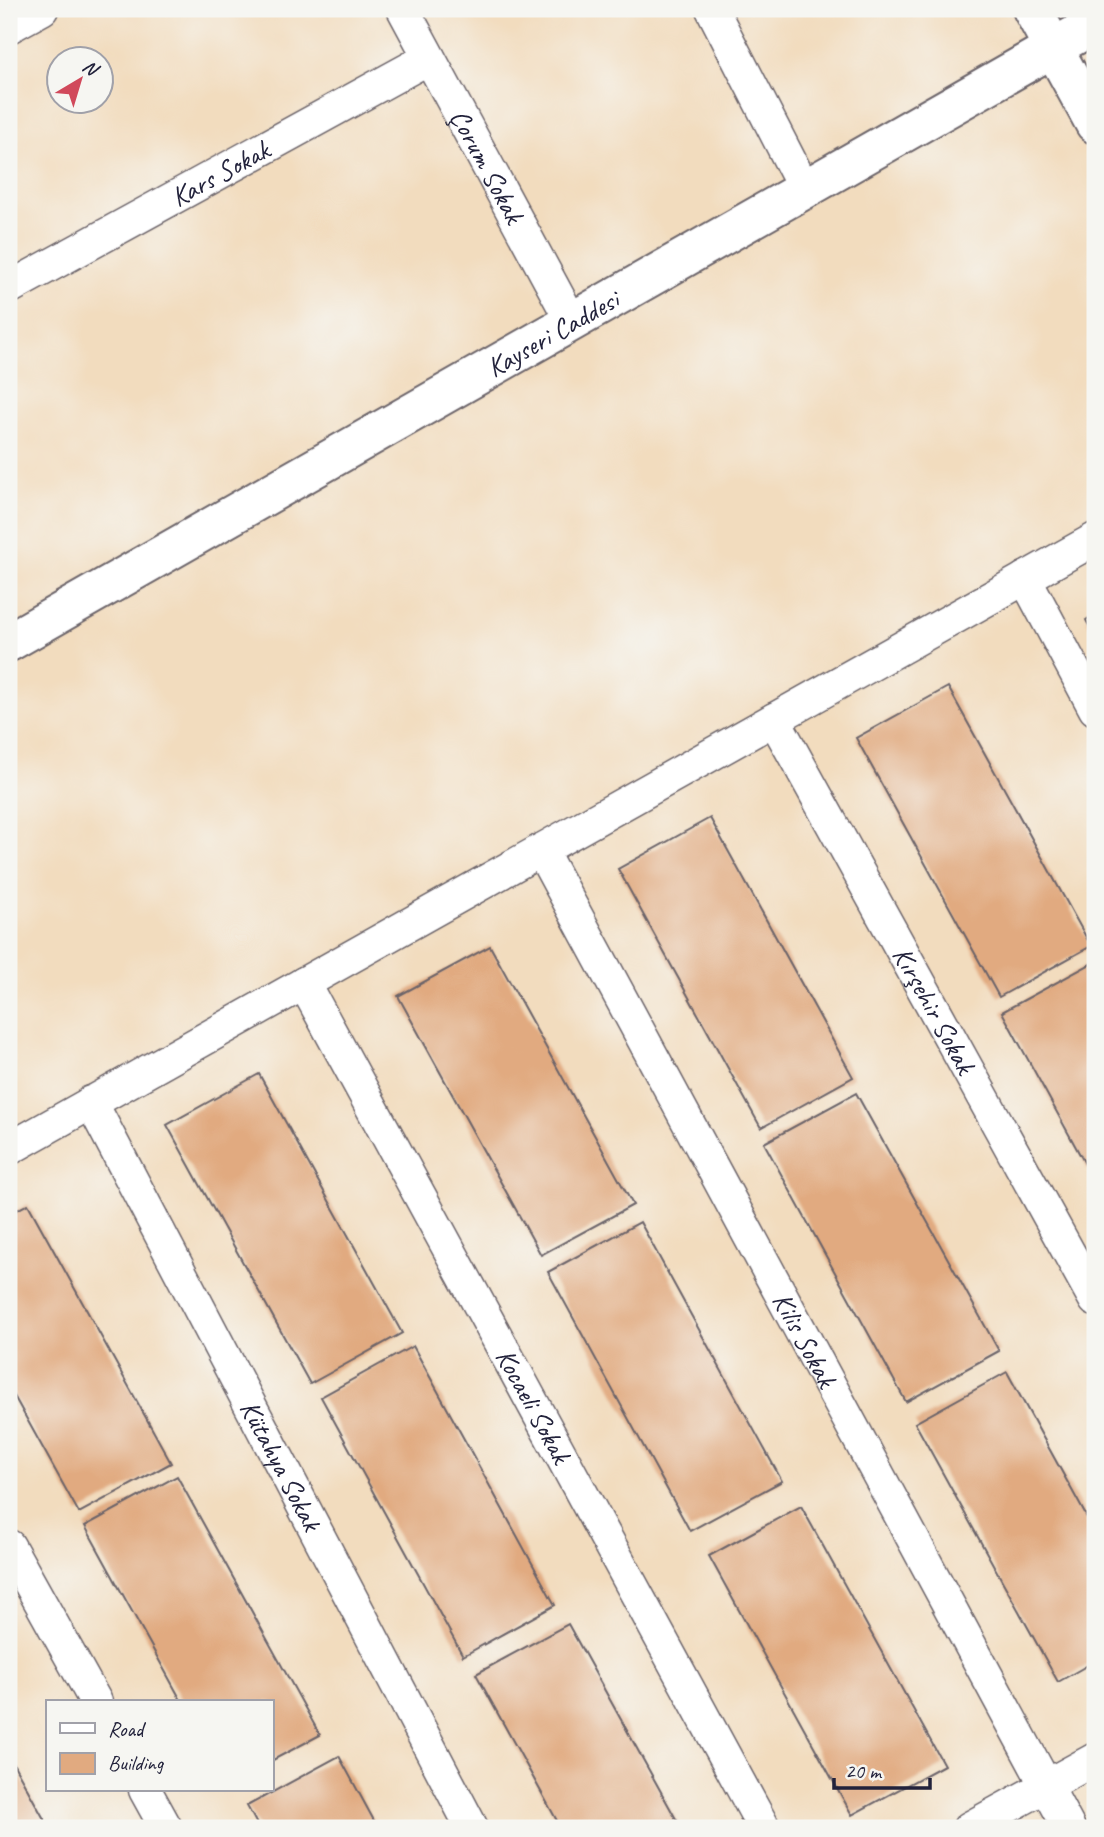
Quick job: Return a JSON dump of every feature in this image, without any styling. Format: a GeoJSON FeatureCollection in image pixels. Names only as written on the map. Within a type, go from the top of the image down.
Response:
{"type":"FeatureCollection","features":[{"type":"Feature","properties":{"kind":"street"},"geometry":{"type":"LineString","coordinates":[[9,27],[42,9]]}},
{"type":"Feature","properties":{"kind":"street","name":"Çorum Sokak"},"geometry":{"type":"LineString","coordinates":[[403,9],[572,322]]}},
{"type":"Feature","properties":{"kind":"street"},"geometry":{"type":"LineString","coordinates":[[712,9],[805,190]]}},
{"type":"Feature","properties":{"kind":"street"},"geometry":{"type":"LineString","coordinates":[[1032,9],[1095,124]]}},
{"type":"Feature","properties":{"kind":"street","name":"Kayseri Caddesi"},"geometry":{"type":"LineString","coordinates":[[9,642],[1095,24]]}},
{"type":"Feature","properties":{"kind":"street","name":"Kars Sokak"},"geometry":{"type":"LineString","coordinates":[[9,288],[429,58]]}},
{"type":"Feature","properties":{"kind":"street"},"geometry":{"type":"LineString","coordinates":[[9,1149],[1095,539]]}},
{"type":"Feature","properties":{"kind":"street"},"geometry":{"type":"LineString","coordinates":[[1025,578],[1095,709]]}},
{"type":"Feature","properties":{"kind":"street","name":"Kırşehir Sokak"},"geometry":{"type":"LineString","coordinates":[[774,719],[1095,1300]]}},
{"type":"Feature","properties":{"kind":"street","name":"Kilis Sokak"},"geometry":{"type":"LineString","coordinates":[[541,850],[1069,1828]]}},
{"type":"Feature","properties":{"kind":"street","name":"Kocaeli Sokak"},"geometry":{"type":"LineString","coordinates":[[304,983],[764,1828]]}},
{"type":"Feature","properties":{"kind":"street","name":"Kütahya Sokak"},"geometry":{"type":"LineString","coordinates":[[91,1102],[472,1828]]}},
{"type":"Feature","properties":{"kind":"street"},"geometry":{"type":"LineString","coordinates":[[9,1546],[95,1700]]}},
{"type":"Feature","properties":{"kind":"street"},"geometry":{"type":"LineString","coordinates":[[969,1828],[1095,1759]]}},
{"type":"Feature","properties":{"kind":"street"},"geometry":{"type":"LineString","coordinates":[[146,1792],[166,1828]]}},
{"type":"Feature","properties":{"kind":"building"},"geometry":{"type":"Polygon","coordinates":[[[1095,614],[1095,637],[1086,620],[1095,614]]]}},
{"type":"Feature","properties":{"kind":"building"},"geometry":{"type":"Polygon","coordinates":[[[948,687],[1091,946],[999,997],[856,738],[948,687]]]}},
{"type":"Feature","properties":{"kind":"building"},"geometry":{"type":"Polygon","coordinates":[[[710,818],[853,1077],[761,1128],[618,869],[710,818]]]}},
{"type":"Feature","properties":{"kind":"building"},"geometry":{"type":"Polygon","coordinates":[[[490,946],[633,1205],[541,1255],[398,996],[490,946]]]}},
{"type":"Feature","properties":{"kind":"building"},"geometry":{"type":"Polygon","coordinates":[[[1094,962],[1095,964],[1095,1182],[1002,1012],[1094,962]]]}},
{"type":"Feature","properties":{"kind":"building"},"geometry":{"type":"Polygon","coordinates":[[[259,1074],[402,1333],[310,1384],[167,1125],[259,1074]]]}},
{"type":"Feature","properties":{"kind":"building"},"geometry":{"type":"Polygon","coordinates":[[[856,1093],[999,1351],[906,1402],[764,1143],[856,1093]]]}},
{"type":"Feature","properties":{"kind":"building"},"geometry":{"type":"Polygon","coordinates":[[[28,1204],[171,1463],[79,1513],[9,1387],[9,1214],[28,1204]]]}},
{"type":"Feature","properties":{"kind":"building"},"geometry":{"type":"Polygon","coordinates":[[[640,1222],[782,1481],[690,1531],[548,1272],[640,1222]]]}},
{"type":"Feature","properties":{"kind":"building"},"geometry":{"type":"Polygon","coordinates":[[[413,1346],[555,1605],[463,1656],[321,1397],[413,1346]]]}},
{"type":"Feature","properties":{"kind":"building"},"geometry":{"type":"Polygon","coordinates":[[[1007,1372],[1095,1532],[1095,1661],[1058,1682],[915,1423],[1007,1372]]]}},
{"type":"Feature","properties":{"kind":"building"},"geometry":{"type":"Polygon","coordinates":[[[177,1476],[320,1735],[273,1760],[273,1700],[181,1700],[85,1526],[177,1476]]]}},
{"type":"Feature","properties":{"kind":"building"},"geometry":{"type":"Polygon","coordinates":[[[801,1506],[944,1765],[852,1815],[709,1556],[801,1506]]]}},
{"type":"Feature","properties":{"kind":"building"},"geometry":{"type":"Polygon","coordinates":[[[568,1624],[681,1828],[561,1828],[476,1674],[568,1624]]]}},
{"type":"Feature","properties":{"kind":"building"},"geometry":{"type":"Polygon","coordinates":[[[9,1756],[49,1828],[9,1828],[9,1756]]]}},
{"type":"Feature","properties":{"kind":"building"},"geometry":{"type":"Polygon","coordinates":[[[339,1756],[378,1828],[259,1828],[247,1806],[339,1756]]]}}]}
